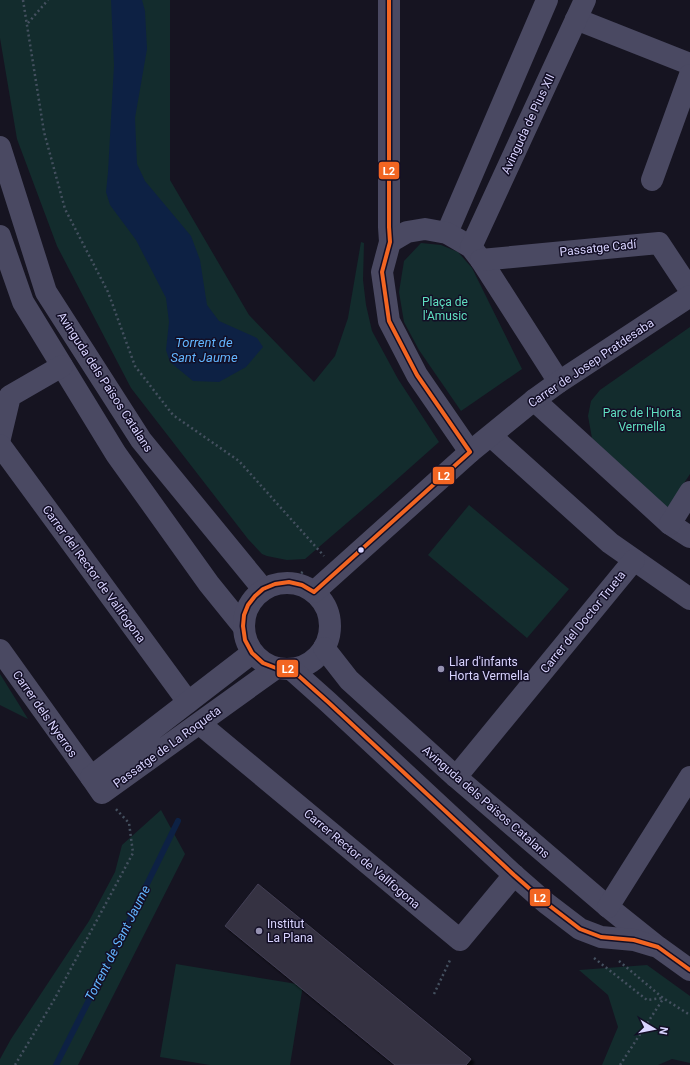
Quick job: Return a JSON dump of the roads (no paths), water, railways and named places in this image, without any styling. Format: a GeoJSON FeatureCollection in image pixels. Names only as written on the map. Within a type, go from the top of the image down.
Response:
{"type":"FeatureCollection","features":[{"type":"Feature","properties":{"kind":"street"},"geometry":{"type":"LineString","coordinates":[[389,0],[388,227],[390,242],[382,272],[389,321],[417,375],[470,452]]}},
{"type":"Feature","properties":{"kind":"street"},"geometry":{"type":"LineString","coordinates":[[447,233],[547,0]]}},
{"type":"Feature","properties":{"kind":"street"},"geometry":{"type":"LineString","coordinates":[[580,9],[690,64]]}},
{"type":"Feature","properties":{"kind":"street","name":"Avinguda de Pius XII"},"geometry":{"type":"LineString","coordinates":[[476,254],[580,9]]}},
{"type":"Feature","properties":{"kind":"street"},"geometry":{"type":"LineString","coordinates":[[652,180],[690,75]]}},
{"type":"Feature","properties":{"kind":"street","name":"Avinguda dels Països Catalans"},"geometry":{"type":"LineString","coordinates":[[0,147],[46,292],[141,440],[263,589]]}},
{"type":"Feature","properties":{"kind":"street"},"geometry":{"type":"LineString","coordinates":[[390,242],[407,232],[425,229],[447,233],[476,254],[559,382]]}},
{"type":"Feature","properties":{"kind":"street"},"geometry":{"type":"LineString","coordinates":[[0,236],[23,302],[116,454],[209,584],[243,626]]}},
{"type":"Feature","properties":{"kind":"street","name":"Passatge Cadí"},"geometry":{"type":"LineString","coordinates":[[476,254],[659,243],[690,290]]}},
{"type":"Feature","properties":{"kind":"street","name":"Carrer de Josep Pratdesaba"},"geometry":{"type":"LineString","coordinates":[[314,592],[470,452],[534,400],[690,296]]}},
{"type":"Feature","properties":{"kind":"street"},"geometry":{"type":"LineString","coordinates":[[0,438],[10,396],[62,366]]}},
{"type":"Feature","properties":{"kind":"street"},"geometry":{"type":"LineString","coordinates":[[534,400],[670,524],[690,537]]}},
{"type":"Feature","properties":{"kind":"street"},"geometry":{"type":"LineString","coordinates":[[491,436],[610,543],[690,599]]}},
{"type":"Feature","properties":{"kind":"street","name":"Carrer del Rector de Vallfogona"},"geometry":{"type":"LineString","coordinates":[[0,445],[188,702]]}},
{"type":"Feature","properties":{"kind":"street"},"geometry":{"type":"LineString","coordinates":[[670,524],[690,492]]}},
{"type":"Feature","properties":{"kind":"street","name":"Carrer del Doctor Trueta"},"geometry":{"type":"LineString","coordinates":[[456,777],[634,560]]}},
{"type":"Feature","properties":{"kind":"street"},"geometry":{"type":"LineString","coordinates":[[289,582],[302,585],[314,592],[327,608],[330,618],[328,639],[324,648],[315,659],[304,666],[284,669],[263,663],[252,653],[246,640],[243,626],[244,615],[248,605],[263,589],[275,584],[289,582]]}},
{"type":"Feature","properties":{"kind":"street","name":"Avinguda dels Països Catalans"},"geometry":{"type":"LineString","coordinates":[[324,648],[349,680],[456,777],[608,907],[658,947],[690,970]]}},
{"type":"Feature","properties":{"kind":"street","name":"Carrer dels Nyerros"},"geometry":{"type":"LineString","coordinates":[[0,650],[96,785]]}},
{"type":"Feature","properties":{"kind":"street","name":"Passatge de La Roqueta"},"geometry":{"type":"LineString","coordinates":[[96,785],[188,702],[252,653]]}},
{"type":"Feature","properties":{"kind":"street","name":"Avinguda dels Països Catalans"},"geometry":{"type":"LineString","coordinates":[[284,669],[328,702],[546,903],[580,928],[601,936],[634,940],[658,947]]}},
{"type":"Feature","properties":{"kind":"street","name":"Passatge de La Roqueta"},"geometry":{"type":"LineString","coordinates":[[96,785],[200,724],[284,669]]}},
{"type":"Feature","properties":{"kind":"street","name":"Carrer Rector de Vallfogona"},"geometry":{"type":"LineString","coordinates":[[200,724],[460,940],[514,875]]}},
{"type":"Feature","properties":{"kind":"street"},"geometry":{"type":"LineString","coordinates":[[608,907],[690,777]]}},
{"type":"Feature","properties":{"kind":"water","name":"Torrent de Sant Jaume"},"geometry":{"type":"Polygon","coordinates":[[[111,0],[142,0],[145,11],[147,49],[135,118],[137,164],[145,181],[191,236],[200,260],[207,305],[219,321],[257,338],[263,347],[246,367],[219,382],[193,381],[170,362],[166,350],[169,322],[166,298],[136,240],[110,205],[106,192],[114,65],[111,0]]]}},
{"type":"Feature","properties":{"kind":"waterway","name":"Torrent de Sant Jaume"},"geometry":{"type":"LineString","coordinates":[[56,1065],[178,821]]}},
{"type":"Feature","properties":{"kind":"place","name":"Llar d'infants Horta Vermella"},"geometry":{"type":"Point","coordinates":[441,669]}},
{"type":"Feature","properties":{"kind":"place","name":"Institut La Plana"},"geometry":{"type":"Point","coordinates":[259,931]}},
{"type":"Feature","properties":{"kind":"park label","name":"Plaça de l'Amusic"},"geometry":{"type":"Point","coordinates":[445,309]}},
{"type":"Feature","properties":{"kind":"park label","name":"Parc de l'Horta Vermella"},"geometry":{"type":"Point","coordinates":[642,420]}}]}
